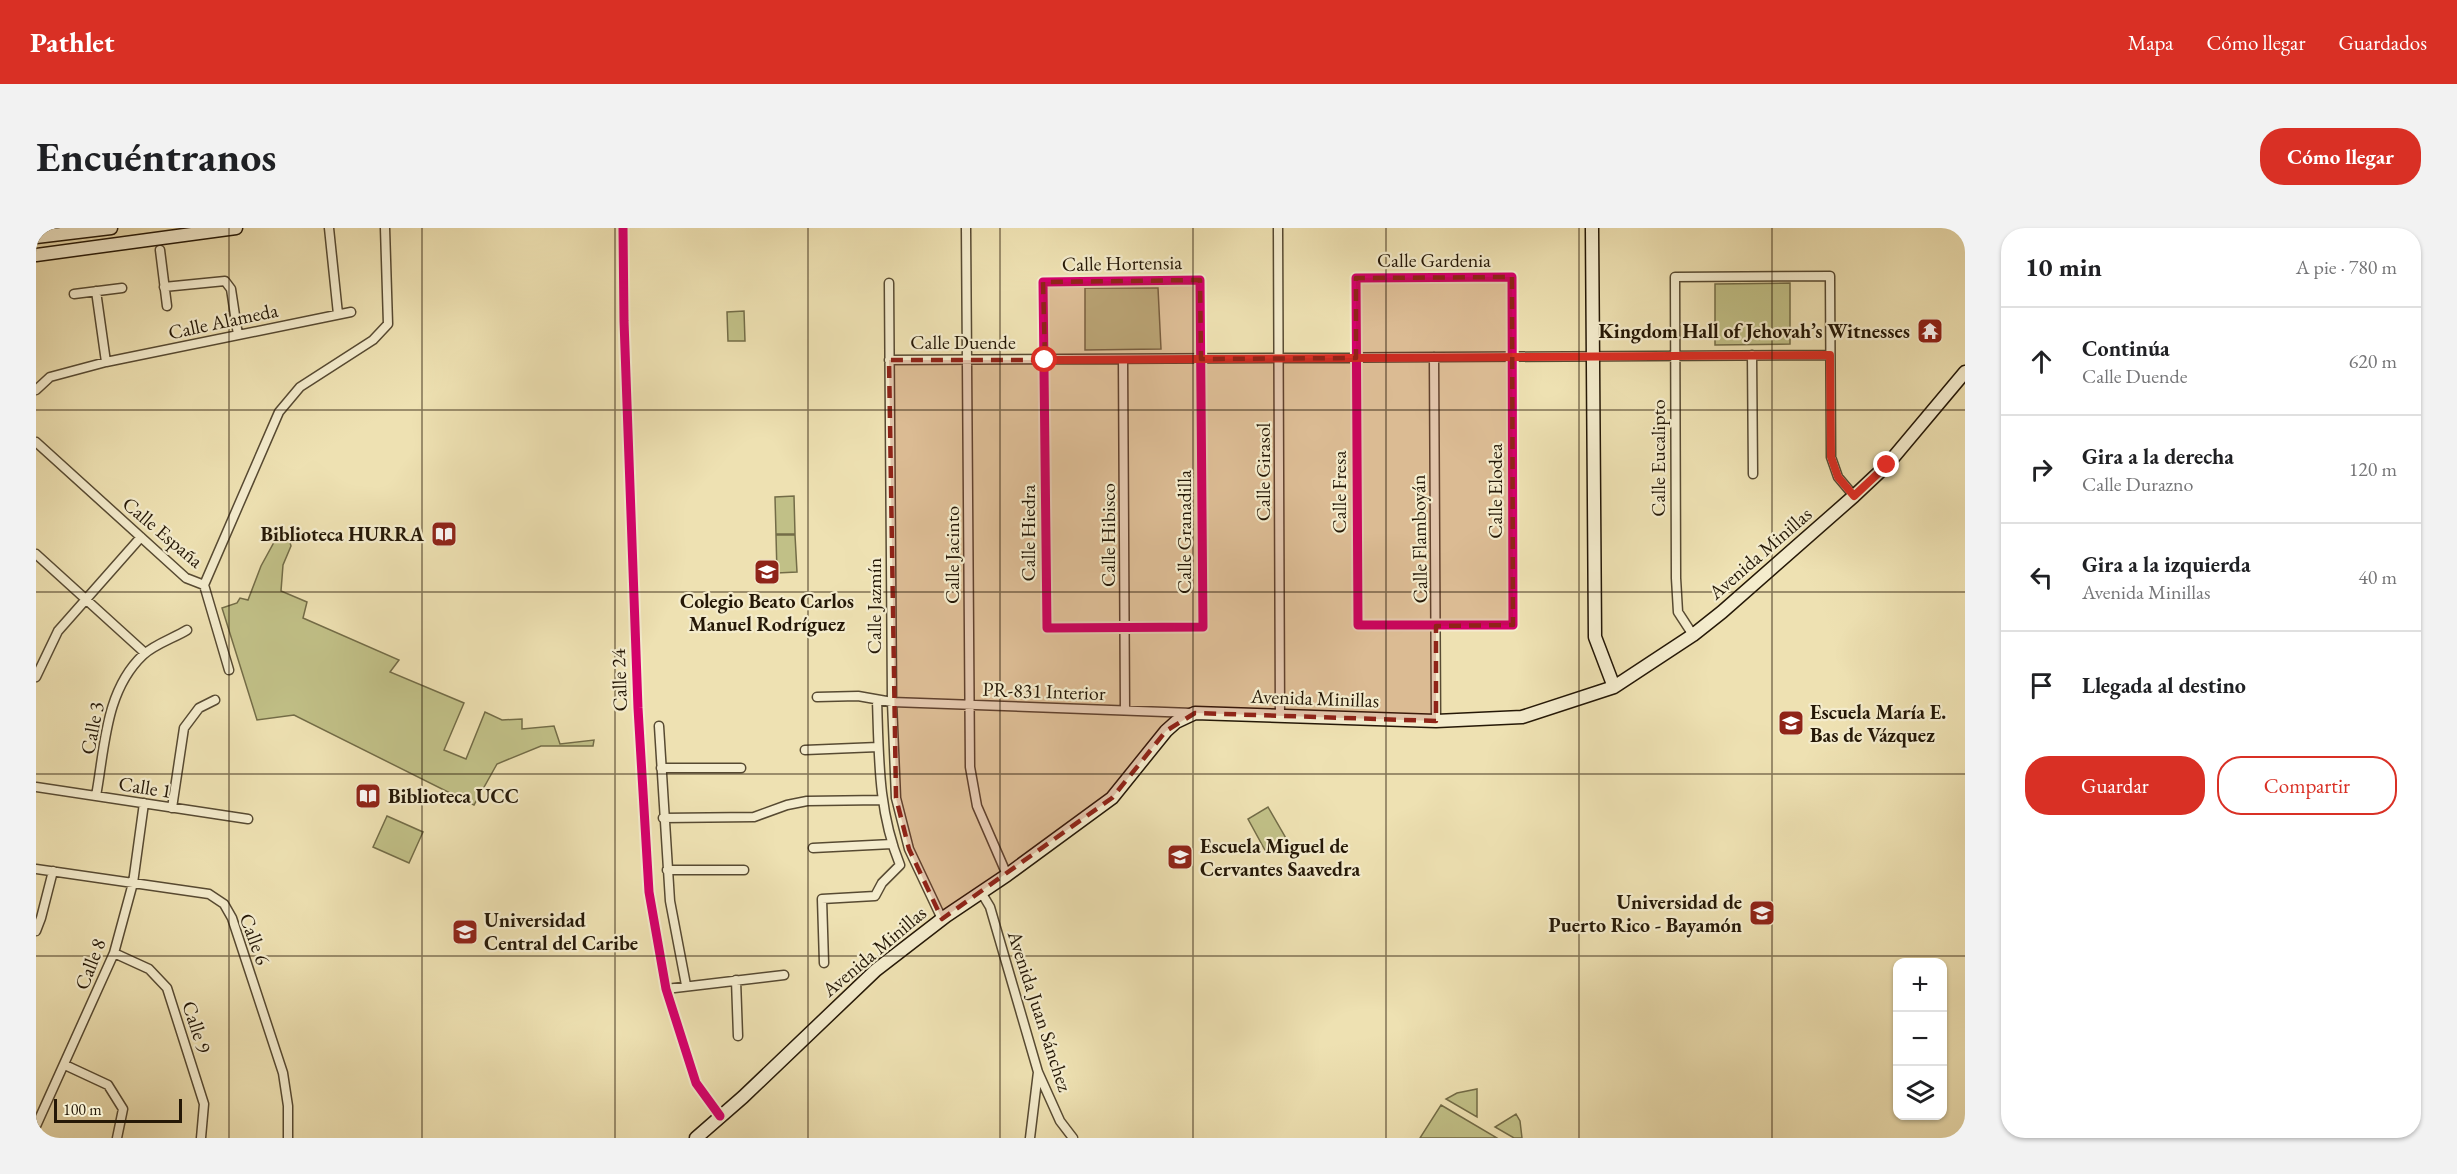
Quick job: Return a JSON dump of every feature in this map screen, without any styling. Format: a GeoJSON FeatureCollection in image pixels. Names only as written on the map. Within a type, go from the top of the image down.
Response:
{"type":"FeatureCollection","features":[{"type":"Feature","properties":{"kind":"main road"},"geometry":{"type":"LineString","coordinates":[[36,237],[111,228]]}},
{"type":"Feature","properties":{"kind":"main road"},"geometry":{"type":"LineString","coordinates":[[36,255],[236,228]]}},
{"type":"Feature","properties":{"kind":"main road"},"geometry":{"type":"LineString","coordinates":[[1592,228],[1595,637],[1614,687]]}},
{"type":"Feature","properties":{"kind":"main road","name":"Avenida Minillas"},"geometry":{"type":"LineString","coordinates":[[696,1138],[743,1097],[876,970],[942,919],[1007,875],[1112,798],[1166,731],[1176,722],[1195,713],[1436,721],[1522,717],[1614,687],[1693,635],[1854,496],[1887,465],[1965,372]]}},
{"type":"Feature","properties":{"kind":"street"},"geometry":{"type":"LineString","coordinates":[[328,228],[338,314]]}},
{"type":"Feature","properties":{"kind":"street"},"geometry":{"type":"LineString","coordinates":[[204,585],[279,412],[300,387],[373,340],[388,324],[385,228]]}},
{"type":"Feature","properties":{"kind":"street","name":"Calle 24"},"geometry":{"type":"LineString","coordinates":[[623,228],[624,321],[638,702],[649,892],[666,989],[696,1083],[720,1116]]}},
{"type":"Feature","properties":{"kind":"street","name":"Calle Jacinto"},"geometry":{"type":"LineString","coordinates":[[966,228],[970,766],[977,806],[1007,875]]}},
{"type":"Feature","properties":{"kind":"street","name":"Calle Girasol"},"geometry":{"type":"LineString","coordinates":[[1278,228],[1280,717]]}},
{"type":"Feature","properties":{"kind":"street"},"geometry":{"type":"LineString","coordinates":[[160,250],[167,306]]}},
{"type":"Feature","properties":{"kind":"street","name":"Calle Eucalipto"},"geometry":{"type":"LineString","coordinates":[[1693,635],[1678,612],[1675,277],[1830,276],[1830,355]]}},
{"type":"Feature","properties":{"kind":"street","name":"Calle Gardenia"},"geometry":{"type":"LineString","coordinates":[[1356,358],[1356,278],[1512,277],[1512,357]]}},
{"type":"Feature","properties":{"kind":"street","name":"Calle Hortensia"},"geometry":{"type":"LineString","coordinates":[[1045,360],[1043,282],[1200,280],[1201,359]]}},
{"type":"Feature","properties":{"kind":"street"},"geometry":{"type":"LineString","coordinates":[[164,287],[225,281],[231,289],[238,335]]}},
{"type":"Feature","properties":{"kind":"street","name":"Calle Jazmín"},"geometry":{"type":"LineString","coordinates":[[889,283],[892,702],[896,798],[909,849],[942,919]]}},
{"type":"Feature","properties":{"kind":"street"},"geometry":{"type":"LineString","coordinates":[[74,294],[122,288]]}},
{"type":"Feature","properties":{"kind":"street"},"geometry":{"type":"LineString","coordinates":[[96,291],[106,362]]}},
{"type":"Feature","properties":{"kind":"street","name":"Calle Alameda"},"geometry":{"type":"LineString","coordinates":[[36,390],[50,377],[106,362],[351,312]]}},
{"type":"Feature","properties":{"kind":"street"},"geometry":{"type":"LineString","coordinates":[[1752,355],[1753,474]]}},
{"type":"Feature","properties":{"kind":"street"},"geometry":{"type":"LineString","coordinates":[[1830,355],[1831,457],[1838,477],[1854,496]]}},
{"type":"Feature","properties":{"kind":"street","name":"Calle Duende"},"geometry":{"type":"LineString","coordinates":[[889,360],[1830,355]]}},
{"type":"Feature","properties":{"kind":"street","name":"Calle Flamboyán"},"geometry":{"type":"LineString","coordinates":[[1434,357],[1436,721]]}},
{"type":"Feature","properties":{"kind":"street","name":"Calle Elodea"},"geometry":{"type":"LineString","coordinates":[[1436,626],[1513,625],[1512,357]]}},
{"type":"Feature","properties":{"kind":"street","name":"Calle Fresa"},"geometry":{"type":"LineString","coordinates":[[1356,358],[1358,625],[1436,626]]}},
{"type":"Feature","properties":{"kind":"street","name":"Calle Hibisco"},"geometry":{"type":"LineString","coordinates":[[1123,359],[1125,711]]}},
{"type":"Feature","properties":{"kind":"street","name":"Calle Granadilla"},"geometry":{"type":"LineString","coordinates":[[1125,627],[1203,627],[1201,359]]}},
{"type":"Feature","properties":{"kind":"street","name":"Calle Hiedra"},"geometry":{"type":"LineString","coordinates":[[1045,360],[1047,628],[1125,627]]}},
{"type":"Feature","properties":{"kind":"street","name":"Calle España"},"geometry":{"type":"LineString","coordinates":[[36,442],[186,578],[204,585],[229,669]]}},
{"type":"Feature","properties":{"kind":"street"},"geometry":{"type":"LineString","coordinates":[[36,678],[58,631],[141,537]]}},
{"type":"Feature","properties":{"kind":"street"},"geometry":{"type":"LineString","coordinates":[[36,554],[145,653]]}},
{"type":"Feature","properties":{"kind":"street","name":"Calle 3"},"geometry":{"type":"LineString","coordinates":[[96,796],[113,700],[126,674],[145,653],[188,630]]}},
{"type":"Feature","properties":{"kind":"street","name":"PR-831 Interior"},"geometry":{"type":"LineString","coordinates":[[817,697],[858,696],[892,702],[1195,713]]}},
{"type":"Feature","properties":{"kind":"street"},"geometry":{"type":"LineString","coordinates":[[172,808],[184,728],[198,708],[215,700]]}},
{"type":"Feature","properties":{"kind":"street"},"geometry":{"type":"LineString","coordinates":[[824,963],[822,899],[874,896],[882,883],[900,865],[892,844],[879,783],[877,700]]}},
{"type":"Feature","properties":{"kind":"street"},"geometry":{"type":"LineString","coordinates":[[659,726],[670,901],[686,985]]}},
{"type":"Feature","properties":{"kind":"street"},"geometry":{"type":"LineString","coordinates":[[805,750],[878,747]]}},
{"type":"Feature","properties":{"kind":"street"},"geometry":{"type":"LineString","coordinates":[[661,768],[741,768]]}},
{"type":"Feature","properties":{"kind":"street","name":"Calle 1"},"geometry":{"type":"LineString","coordinates":[[36,787],[248,819]]}},
{"type":"Feature","properties":{"kind":"street"},"geometry":{"type":"LineString","coordinates":[[663,818],[754,818],[787,805],[807,801],[882,800]]}},
{"type":"Feature","properties":{"kind":"street","name":"Calle 8"},"geometry":{"type":"LineString","coordinates":[[36,1126],[114,953],[133,882],[144,803]]}},
{"type":"Feature","properties":{"kind":"street"},"geometry":{"type":"LineString","coordinates":[[813,848],[892,844]]}},
{"type":"Feature","properties":{"kind":"street","name":"Calle 6"},"geometry":{"type":"LineString","coordinates":[[36,869],[208,894],[224,904],[232,918],[283,1074],[288,1106],[288,1138]]}},
{"type":"Feature","properties":{"kind":"street"},"geometry":{"type":"LineString","coordinates":[[667,870],[744,870]]}},
{"type":"Feature","properties":{"kind":"street"},"geometry":{"type":"LineString","coordinates":[[36,931],[53,871]]}},
{"type":"Feature","properties":{"kind":"street","name":"Avenida Juan Sánchez"},"geometry":{"type":"LineString","coordinates":[[981,892],[990,907],[1038,1072],[1060,1121],[1073,1138]]}},
{"type":"Feature","properties":{"kind":"street","name":"Calle 9"},"geometry":{"type":"LineString","coordinates":[[114,953],[149,969],[167,988],[204,1104],[201,1138]]}},
{"type":"Feature","properties":{"kind":"street"},"geometry":{"type":"LineString","coordinates":[[666,989],[784,975]]}},
{"type":"Feature","properties":{"kind":"street"},"geometry":{"type":"LineString","coordinates":[[736,980],[738,1036]]}},
{"type":"Feature","properties":{"kind":"street"},"geometry":{"type":"LineString","coordinates":[[65,1065],[108,1085],[123,1109],[117,1138]]}},
{"type":"Feature","properties":{"kind":"street"},"geometry":{"type":"LineString","coordinates":[[1030,1138],[1038,1072]]}},
{"type":"Feature","properties":{"kind":"highlighted area"},"geometry":{"type":"Polygon","coordinates":[[[1512,277],[1513,625],[1436,626],[1436,721],[1195,713],[1166,731],[1112,798],[942,919],[909,849],[896,798],[889,360],[1045,360],[1043,282],[1200,280],[1201,359],[1356,358],[1356,278],[1512,277]]]}},
{"type":"Feature","properties":{"kind":"shaded area"},"geometry":{"type":"Polygon","coordinates":[[[1790,283],[1790,344],[1715,345],[1715,284],[1790,283]]]}},
{"type":"Feature","properties":{"kind":"shaded area"},"geometry":{"type":"Polygon","coordinates":[[[1085,288],[1158,288],[1161,349],[1085,350],[1085,288]]]}},
{"type":"Feature","properties":{"kind":"shaded area"},"geometry":{"type":"Polygon","coordinates":[[[744,311],[745,341],[728,341],[727,312],[744,311]]]}},
{"type":"Feature","properties":{"kind":"shaded area"},"geometry":{"type":"Polygon","coordinates":[[[794,496],[795,534],[776,534],[775,497],[794,496]]]}},
{"type":"Feature","properties":{"kind":"shaded area"},"geometry":{"type":"Polygon","coordinates":[[[278,535],[289,539],[291,546],[283,565],[281,591],[307,602],[303,618],[399,660],[390,672],[464,703],[444,750],[466,759],[485,712],[502,720],[522,719],[522,729],[554,726],[560,744],[594,740],[593,746],[541,746],[497,764],[474,805],[294,715],[257,720],[222,608],[237,603],[240,598],[248,600],[261,566],[278,535]]]}},
{"type":"Feature","properties":{"kind":"shaded area"},"geometry":{"type":"Polygon","coordinates":[[[776,535],[795,535],[797,572],[777,573],[776,535]]]}},
{"type":"Feature","properties":{"kind":"shaded area"},"geometry":{"type":"Polygon","coordinates":[[[1268,807],[1287,840],[1266,852],[1248,819],[1268,807]]]}},
{"type":"Feature","properties":{"kind":"shaded area"},"geometry":{"type":"Polygon","coordinates":[[[387,816],[423,832],[409,863],[373,847],[387,816]]]}},
{"type":"Feature","properties":{"kind":"shaded area"},"geometry":{"type":"Polygon","coordinates":[[[1477,1089],[1477,1117],[1446,1099],[1457,1093],[1477,1089]]]}},
{"type":"Feature","properties":{"kind":"shaded area"},"geometry":{"type":"Polygon","coordinates":[[[1441,1105],[1497,1138],[1420,1138],[1441,1105]]]}},
{"type":"Feature","properties":{"kind":"shaded area"},"geometry":{"type":"Polygon","coordinates":[[[1516,1114],[1520,1121],[1522,1138],[1514,1138],[1495,1127],[1516,1114]]]}},
{"type":"Feature","properties":{"kind":"cycle path"},"geometry":{"type":"LineString","coordinates":[[623,228],[624,321],[638,708],[649,892],[666,989],[696,1083],[720,1116]]}},
{"type":"Feature","properties":{"kind":"cycle path"},"geometry":{"type":"LineString","coordinates":[[1512,277],[1513,625],[1358,625],[1356,278],[1512,277]]}},
{"type":"Feature","properties":{"kind":"cycle path"},"geometry":{"type":"LineString","coordinates":[[1200,280],[1203,627],[1047,628],[1043,282],[1200,280]]}},
{"type":"Feature","properties":{"kind":"place","name":"Kingdom Hall of Jehovah’s Witnesses"},"geometry":{"type":"Point","coordinates":[1930,331]}},
{"type":"Feature","properties":{"kind":"place","name":"Biblioteca HURRA"},"geometry":{"type":"Point","coordinates":[444,534]}},
{"type":"Feature","properties":{"kind":"place","name":"Colegio Beato Carlos Manuel Rodríguez"},"geometry":{"type":"Point","coordinates":[767,572]}},
{"type":"Feature","properties":{"kind":"place","name":"Escuela María E. Bas de Vázquez"},"geometry":{"type":"Point","coordinates":[1791,723]}},
{"type":"Feature","properties":{"kind":"place","name":"Biblioteca UCC"},"geometry":{"type":"Point","coordinates":[368,796]}},
{"type":"Feature","properties":{"kind":"place","name":"Escuela Miguel de Cervantes Saavedra"},"geometry":{"type":"Point","coordinates":[1180,857]}},
{"type":"Feature","properties":{"kind":"place","name":"Universidad de Puerto Rico - Bayamón"},"geometry":{"type":"Point","coordinates":[1762,913]}},
{"type":"Feature","properties":{"kind":"place","name":"Universidad Central del Caribe"},"geometry":{"type":"Point","coordinates":[465,932]}},
{"type":"Feature","properties":{"kind":"route"},"geometry":{"type":"LineString","coordinates":[[1045,360],[1830,355],[1831,457],[1838,477],[1854,496],[1887,465]]}}]}
